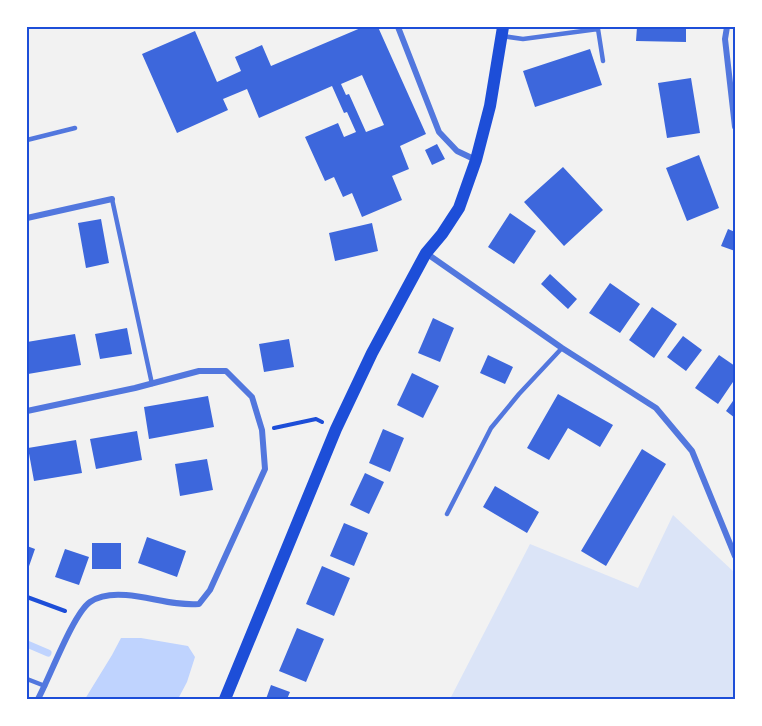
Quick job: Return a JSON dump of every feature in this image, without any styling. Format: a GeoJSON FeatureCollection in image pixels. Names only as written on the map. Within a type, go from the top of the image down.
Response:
{"type":"FeatureCollection","features":[{"type":"Feature","properties":{"kind":"main road"},"geometry":{"type":"LineString","coordinates":[[225,699],[336,429],[372,353],[426,253],[459,208],[476,160],[490,106],[502,32]]}},
{"type":"Feature","properties":{"kind":"street"},"geometry":{"type":"LineString","coordinates":[[398,27],[439,132],[457,152],[476,160]]}},
{"type":"Feature","properties":{"kind":"street"},"geometry":{"type":"LineString","coordinates":[[727,27],[725,39],[735,127]]}},
{"type":"Feature","properties":{"kind":"street"},"geometry":{"type":"LineString","coordinates":[[27,218],[112,199]]}},
{"type":"Feature","properties":{"kind":"street"},"geometry":{"type":"LineString","coordinates":[[426,253],[562,348],[656,408],[692,451],[735,556]]}},
{"type":"Feature","properties":{"kind":"street"},"geometry":{"type":"LineString","coordinates":[[27,411],[152,384],[199,370],[225,371],[252,397],[262,430],[265,469],[210,590],[199,604],[185,605],[125,595],[109,595],[87,603],[77,616],[38,699]]}},
{"type":"Feature","properties":{"kind":"lane"},"geometry":{"type":"LineString","coordinates":[[502,32],[523,39],[598,29],[603,61]]}},
{"type":"Feature","properties":{"kind":"lane"},"geometry":{"type":"LineString","coordinates":[[727,60],[735,56]]}},
{"type":"Feature","properties":{"kind":"lane"},"geometry":{"type":"LineString","coordinates":[[27,140],[75,128]]}},
{"type":"Feature","properties":{"kind":"lane"},"geometry":{"type":"LineString","coordinates":[[112,199],[152,384]]}},
{"type":"Feature","properties":{"kind":"lane"},"geometry":{"type":"LineString","coordinates":[[447,514],[491,428],[562,348]]}},
{"type":"Feature","properties":{"kind":"lane"},"geometry":{"type":"LineString","coordinates":[[27,679],[45,686]]}},
{"type":"Feature","properties":{"kind":"path"},"geometry":{"type":"LineString","coordinates":[[262,430],[316,419],[336,429]]}},
{"type":"Feature","properties":{"kind":"path"},"geometry":{"type":"LineString","coordinates":[[27,597],[77,616]]}},
{"type":"Feature","properties":{"kind":"shaded area"},"geometry":{"type":"Polygon","coordinates":[[[673,515],[735,573],[735,699],[450,699],[530,544],[638,588],[673,515]]]}},
{"type":"Feature","properties":{"kind":"water"},"geometry":{"type":"Polygon","coordinates":[[[121,638],[141,638],[188,646],[195,657],[187,682],[178,699],[85,699],[121,638]]]}},
{"type":"Feature","properties":{"kind":"building"},"geometry":{"type":"Polygon","coordinates":[[[363,27],[378,27],[426,134],[400,146],[409,169],[392,176],[402,200],[362,217],[352,193],[343,197],[334,177],[325,181],[305,137],[338,123],[344,137],[356,132],[347,112],[344,113],[332,86],[259,118],[247,89],[223,99],[228,110],[177,133],[142,54],[195,31],[217,82],[241,71],[235,57],[262,45],[271,66],[363,27]],[[362,75],[341,84],[346,95],[349,94],[366,132],[384,125],[362,75]]]}},
{"type":"Feature","properties":{"kind":"building"},"geometry":{"type":"Polygon","coordinates":[[[637,27],[686,27],[686,42],[636,41],[637,27]]]}},
{"type":"Feature","properties":{"kind":"building"},"geometry":{"type":"Polygon","coordinates":[[[590,49],[602,85],[535,107],[523,71],[590,49]]]}},
{"type":"Feature","properties":{"kind":"building"},"geometry":{"type":"Polygon","coordinates":[[[691,78],[700,133],[667,138],[658,83],[691,78]]]}},
{"type":"Feature","properties":{"kind":"building"},"geometry":{"type":"Polygon","coordinates":[[[437,144],[445,159],[432,165],[425,150],[437,144]]]}},
{"type":"Feature","properties":{"kind":"building"},"geometry":{"type":"Polygon","coordinates":[[[699,155],[719,208],[687,221],[666,168],[699,155]]]}},
{"type":"Feature","properties":{"kind":"building"},"geometry":{"type":"Polygon","coordinates":[[[563,167],[603,210],[564,246],[524,202],[563,167]]]}},
{"type":"Feature","properties":{"kind":"building"},"geometry":{"type":"Polygon","coordinates":[[[510,213],[536,231],[514,264],[488,247],[510,213]]]}},
{"type":"Feature","properties":{"kind":"building"},"geometry":{"type":"Polygon","coordinates":[[[101,219],[109,263],[86,268],[78,223],[101,219]]]}},
{"type":"Feature","properties":{"kind":"building"},"geometry":{"type":"Polygon","coordinates":[[[372,223],[378,251],[335,261],[329,233],[372,223]]]}},
{"type":"Feature","properties":{"kind":"building"},"geometry":{"type":"Polygon","coordinates":[[[728,229],[735,232],[735,251],[721,246],[728,229]]]}},
{"type":"Feature","properties":{"kind":"building"},"geometry":{"type":"Polygon","coordinates":[[[550,274],[577,299],[568,309],[541,284],[550,274]]]}},
{"type":"Feature","properties":{"kind":"building"},"geometry":{"type":"Polygon","coordinates":[[[610,283],[640,304],[620,333],[589,313],[610,283]]]}},
{"type":"Feature","properties":{"kind":"building"},"geometry":{"type":"Polygon","coordinates":[[[652,307],[677,324],[654,358],[629,340],[652,307]]]}},
{"type":"Feature","properties":{"kind":"building"},"geometry":{"type":"Polygon","coordinates":[[[433,318],[454,328],[440,362],[418,353],[433,318]]]}},
{"type":"Feature","properties":{"kind":"building"},"geometry":{"type":"Polygon","coordinates":[[[127,328],[132,354],[100,359],[95,334],[127,328]]]}},
{"type":"Feature","properties":{"kind":"building"},"geometry":{"type":"Polygon","coordinates":[[[75,334],[81,365],[28,374],[27,342],[75,334]]]}},
{"type":"Feature","properties":{"kind":"building"},"geometry":{"type":"Polygon","coordinates":[[[683,336],[702,350],[686,371],[667,357],[683,336]]]}},
{"type":"Feature","properties":{"kind":"building"},"geometry":{"type":"Polygon","coordinates":[[[289,339],[294,367],[264,372],[259,344],[289,339]]]}},
{"type":"Feature","properties":{"kind":"building"},"geometry":{"type":"Polygon","coordinates":[[[488,355],[513,367],[505,384],[480,373],[488,355]]]}},
{"type":"Feature","properties":{"kind":"building"},"geometry":{"type":"Polygon","coordinates":[[[719,355],[735,366],[735,379],[718,404],[695,388],[719,355]]]}},
{"type":"Feature","properties":{"kind":"building"},"geometry":{"type":"Polygon","coordinates":[[[412,373],[439,386],[423,418],[397,405],[412,373]]]}},
{"type":"Feature","properties":{"kind":"building"},"geometry":{"type":"Polygon","coordinates":[[[558,394],[613,425],[600,447],[568,428],[549,460],[527,448],[558,394]]]}},
{"type":"Feature","properties":{"kind":"building"},"geometry":{"type":"Polygon","coordinates":[[[208,396],[214,427],[149,439],[144,407],[208,396]]]}},
{"type":"Feature","properties":{"kind":"building"},"geometry":{"type":"Polygon","coordinates":[[[735,398],[735,418],[726,411],[735,398]]]}},
{"type":"Feature","properties":{"kind":"building"},"geometry":{"type":"Polygon","coordinates":[[[383,429],[404,438],[390,472],[369,463],[383,429]]]}},
{"type":"Feature","properties":{"kind":"building"},"geometry":{"type":"Polygon","coordinates":[[[137,431],[142,460],[96,469],[90,439],[137,431]]]}},
{"type":"Feature","properties":{"kind":"building"},"geometry":{"type":"Polygon","coordinates":[[[76,440],[82,473],[34,481],[28,448],[76,440]]]}},
{"type":"Feature","properties":{"kind":"building"},"geometry":{"type":"Polygon","coordinates":[[[642,449],[666,464],[606,566],[581,551],[642,449]]]}},
{"type":"Feature","properties":{"kind":"building"},"geometry":{"type":"Polygon","coordinates":[[[207,459],[213,490],[180,496],[175,464],[207,459]]]}},
{"type":"Feature","properties":{"kind":"building"},"geometry":{"type":"Polygon","coordinates":[[[365,473],[384,482],[369,514],[350,505],[365,473]]]}},
{"type":"Feature","properties":{"kind":"building"},"geometry":{"type":"Polygon","coordinates":[[[495,486],[539,512],[527,533],[483,507],[495,486]]]}},
{"type":"Feature","properties":{"kind":"building"},"geometry":{"type":"Polygon","coordinates":[[[344,523],[368,533],[354,566],[330,556],[344,523]]]}},
{"type":"Feature","properties":{"kind":"building"},"geometry":{"type":"Polygon","coordinates":[[[147,537],[186,551],[177,577],[138,563],[147,537]]]}},
{"type":"Feature","properties":{"kind":"building"},"geometry":{"type":"Polygon","coordinates":[[[92,543],[121,543],[121,569],[92,569],[92,543]]]}},
{"type":"Feature","properties":{"kind":"building"},"geometry":{"type":"Polygon","coordinates":[[[27,546],[35,549],[27,572],[27,546]]]}},
{"type":"Feature","properties":{"kind":"building"},"geometry":{"type":"Polygon","coordinates":[[[65,549],[89,557],[79,585],[55,577],[65,549]]]}},
{"type":"Feature","properties":{"kind":"building"},"geometry":{"type":"Polygon","coordinates":[[[322,566],[350,578],[334,616],[306,604],[322,566]]]}},
{"type":"Feature","properties":{"kind":"building"},"geometry":{"type":"Polygon","coordinates":[[[297,628],[324,639],[306,682],[279,671],[297,628]]]}},
{"type":"Feature","properties":{"kind":"building"},"geometry":{"type":"Polygon","coordinates":[[[271,685],[290,692],[287,699],[266,699],[271,685]]]}},
{"type":"Feature","properties":{"kind":"waterway"},"geometry":{"type":"LineString","coordinates":[[27,644],[48,653]]}}]}
